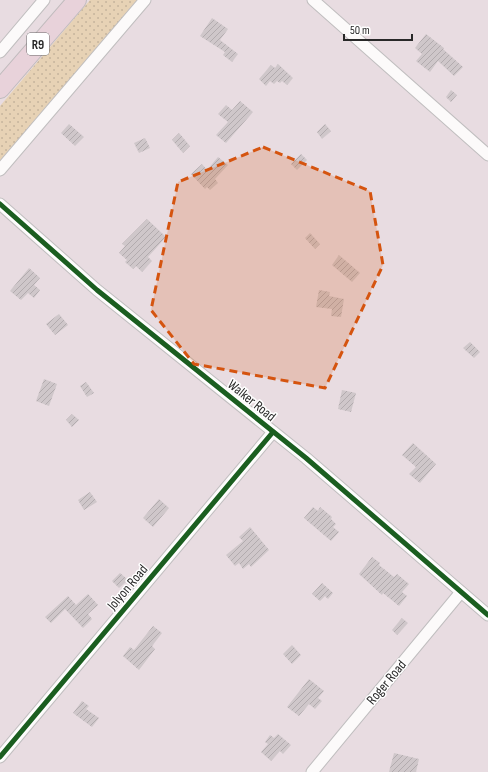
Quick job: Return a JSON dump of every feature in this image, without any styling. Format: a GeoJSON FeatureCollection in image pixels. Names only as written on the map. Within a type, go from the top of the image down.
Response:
{"type":"FeatureCollection","features":[{"type":"Feature","properties":{"kind":"highway","name":"R9"},"geometry":{"type":"LineString","coordinates":[[0,89],[77,0]]}},
{"type":"Feature","properties":{"kind":"street"},"geometry":{"type":"LineString","coordinates":[[0,52],[44,0]]}},
{"type":"Feature","properties":{"kind":"street"},"geometry":{"type":"LineString","coordinates":[[0,170],[146,0]]}},
{"type":"Feature","properties":{"kind":"street"},"geometry":{"type":"LineString","coordinates":[[313,0],[488,155]]}},
{"type":"Feature","properties":{"kind":"street","name":"Walker Road"},"geometry":{"type":"LineString","coordinates":[[0,204],[96,290],[273,432],[373,515],[488,615]]}},
{"type":"Feature","properties":{"kind":"street","name":"Jolyon Road"},"geometry":{"type":"LineString","coordinates":[[0,757],[273,432]]}},
{"type":"Feature","properties":{"kind":"street","name":"Roger Road"},"geometry":{"type":"LineString","coordinates":[[314,771],[461,592]]}},
{"type":"Feature","properties":{"kind":"highlighted area"},"geometry":{"type":"Polygon","coordinates":[[[263,147],[370,191],[383,265],[325,388],[194,364],[151,310],[178,182],[263,147]]]}},
{"type":"Feature","properties":{"kind":"shaded area"},"geometry":{"type":"Polygon","coordinates":[[[90,0],[141,0],[0,165],[0,106],[90,0]]]}},
{"type":"Feature","properties":{"kind":"building"},"geometry":{"type":"Polygon","coordinates":[[[212,18],[228,29],[220,40],[238,54],[232,62],[223,55],[225,52],[200,36],[212,18]]]}},
{"type":"Feature","properties":{"kind":"building"},"geometry":{"type":"Polygon","coordinates":[[[426,34],[444,48],[443,49],[463,67],[454,76],[438,61],[430,72],[416,61],[422,54],[415,48],[426,34]]]}},
{"type":"Feature","properties":{"kind":"building"},"geometry":{"type":"Polygon","coordinates":[[[278,64],[293,78],[287,85],[282,81],[280,83],[277,81],[274,84],[270,81],[266,86],[259,79],[271,65],[275,68],[278,64]]]}},
{"type":"Feature","properties":{"kind":"building"},"geometry":{"type":"Polygon","coordinates":[[[451,90],[457,95],[451,102],[446,97],[451,90]]]}},
{"type":"Feature","properties":{"kind":"building"},"geometry":{"type":"Polygon","coordinates":[[[240,101],[253,112],[226,143],[216,135],[228,122],[218,114],[226,105],[232,110],[240,101]]]}},
{"type":"Feature","properties":{"kind":"building"},"geometry":{"type":"Polygon","coordinates":[[[69,124],[84,137],[75,146],[61,133],[69,124]]]}},
{"type":"Feature","properties":{"kind":"building"},"geometry":{"type":"Polygon","coordinates":[[[325,124],[331,131],[322,139],[317,132],[325,124]]]}},
{"type":"Feature","properties":{"kind":"building"},"geometry":{"type":"Polygon","coordinates":[[[179,133],[190,146],[183,153],[172,140],[179,133]]]}},
{"type":"Feature","properties":{"kind":"building"},"geometry":{"type":"Polygon","coordinates":[[[145,138],[150,148],[139,153],[134,143],[145,138]]]}},
{"type":"Feature","properties":{"kind":"building"},"geometry":{"type":"Polygon","coordinates":[[[301,154],[307,160],[297,170],[291,164],[301,154]]]}},
{"type":"Feature","properties":{"kind":"building"},"geometry":{"type":"Polygon","coordinates":[[[218,157],[228,165],[215,179],[218,183],[210,190],[207,187],[205,189],[191,174],[202,164],[207,170],[218,157]]]}},
{"type":"Feature","properties":{"kind":"building"},"geometry":{"type":"Polygon","coordinates":[[[147,219],[166,237],[148,257],[152,261],[142,272],[136,266],[133,269],[125,262],[127,260],[119,253],[125,246],[122,244],[147,219]]]}},
{"type":"Feature","properties":{"kind":"building"},"geometry":{"type":"Polygon","coordinates":[[[310,233],[320,244],[315,249],[305,238],[310,233]]]}},
{"type":"Feature","properties":{"kind":"building"},"geometry":{"type":"Polygon","coordinates":[[[339,255],[360,273],[352,282],[332,265],[339,255]]]}},
{"type":"Feature","properties":{"kind":"building"},"geometry":{"type":"Polygon","coordinates":[[[29,268],[40,278],[34,285],[40,290],[34,298],[28,293],[21,300],[10,291],[29,268]]]}},
{"type":"Feature","properties":{"kind":"building"},"geometry":{"type":"Polygon","coordinates":[[[319,290],[330,292],[329,296],[344,299],[341,317],[331,316],[332,309],[316,307],[319,290]]]}},
{"type":"Feature","properties":{"kind":"building"},"geometry":{"type":"Polygon","coordinates":[[[59,314],[68,325],[55,335],[46,324],[59,314]]]}},
{"type":"Feature","properties":{"kind":"building"},"geometry":{"type":"Polygon","coordinates":[[[470,342],[480,352],[474,358],[463,348],[470,342]]]}},
{"type":"Feature","properties":{"kind":"building"},"geometry":{"type":"Polygon","coordinates":[[[44,379],[57,384],[49,406],[36,401],[44,379]]]}},
{"type":"Feature","properties":{"kind":"building"},"geometry":{"type":"Polygon","coordinates":[[[86,382],[94,393],[87,397],[80,386],[86,382]]]}},
{"type":"Feature","properties":{"kind":"building"},"geometry":{"type":"Polygon","coordinates":[[[342,390],[356,393],[351,412],[338,409],[342,390]]]}},
{"type":"Feature","properties":{"kind":"building"},"geometry":{"type":"Polygon","coordinates":[[[72,414],[79,420],[72,427],[66,420],[72,414]]]}},
{"type":"Feature","properties":{"kind":"building"},"geometry":{"type":"Polygon","coordinates":[[[413,443],[436,464],[420,483],[409,474],[416,467],[402,455],[413,443]]]}},
{"type":"Feature","properties":{"kind":"building"},"geometry":{"type":"Polygon","coordinates":[[[90,492],[97,502],[84,510],[78,500],[90,492]]]}},
{"type":"Feature","properties":{"kind":"building"},"geometry":{"type":"Polygon","coordinates":[[[159,499],[169,508],[153,527],[143,518],[159,499]]]}},
{"type":"Feature","properties":{"kind":"building"},"geometry":{"type":"Polygon","coordinates":[[[313,507],[318,511],[320,507],[332,517],[331,519],[336,524],[333,527],[339,532],[331,541],[304,518],[313,507]]]}},
{"type":"Feature","properties":{"kind":"building"},"geometry":{"type":"Polygon","coordinates":[[[250,527],[269,550],[251,567],[249,564],[243,569],[239,563],[235,566],[226,555],[243,541],[239,537],[250,527]]]}},
{"type":"Feature","properties":{"kind":"building"},"geometry":{"type":"Polygon","coordinates":[[[372,557],[380,563],[379,565],[394,577],[397,574],[409,584],[402,592],[407,596],[399,606],[383,593],[382,595],[359,574],[372,557]]]}},
{"type":"Feature","properties":{"kind":"building"},"geometry":{"type":"Polygon","coordinates":[[[120,573],[128,580],[119,588],[112,581],[120,573]]]}},
{"type":"Feature","properties":{"kind":"building"},"geometry":{"type":"Polygon","coordinates":[[[322,583],[333,593],[328,599],[325,596],[320,601],[312,594],[322,583]]]}},
{"type":"Feature","properties":{"kind":"building"},"geometry":{"type":"Polygon","coordinates":[[[88,594],[98,605],[88,614],[92,619],[83,628],[65,609],[51,623],[45,617],[68,596],[76,605],[88,594]]]}},
{"type":"Feature","properties":{"kind":"building"},"geometry":{"type":"Polygon","coordinates":[[[402,618],[408,623],[397,635],[392,630],[402,618]]]}},
{"type":"Feature","properties":{"kind":"building"},"geometry":{"type":"Polygon","coordinates":[[[153,626],[162,633],[152,646],[155,649],[139,670],[123,656],[130,647],[134,650],[153,626]]]}},
{"type":"Feature","properties":{"kind":"building"},"geometry":{"type":"Polygon","coordinates":[[[292,645],[301,655],[292,664],[283,654],[292,645]]]}},
{"type":"Feature","properties":{"kind":"building"},"geometry":{"type":"Polygon","coordinates":[[[309,679],[324,691],[318,698],[322,701],[315,709],[309,704],[299,716],[287,707],[309,679]]]}},
{"type":"Feature","properties":{"kind":"building"},"geometry":{"type":"Polygon","coordinates":[[[82,701],[89,706],[86,709],[99,718],[92,727],[73,713],[82,701]]]}},
{"type":"Feature","properties":{"kind":"building"},"geometry":{"type":"Polygon","coordinates":[[[278,734],[291,745],[283,754],[280,751],[271,761],[261,752],[268,744],[265,742],[270,735],[274,738],[278,734]]]}},
{"type":"Feature","properties":{"kind":"building"},"geometry":{"type":"Polygon","coordinates":[[[394,753],[419,759],[416,772],[389,772],[394,753]]]}},
{"type":"Feature","properties":{"kind":"cycle path"},"geometry":{"type":"LineString","coordinates":[[0,204],[97,290],[306,458],[488,615]]}},
{"type":"Feature","properties":{"kind":"cycle path"},"geometry":{"type":"LineString","coordinates":[[0,757],[273,432]]}}]}
